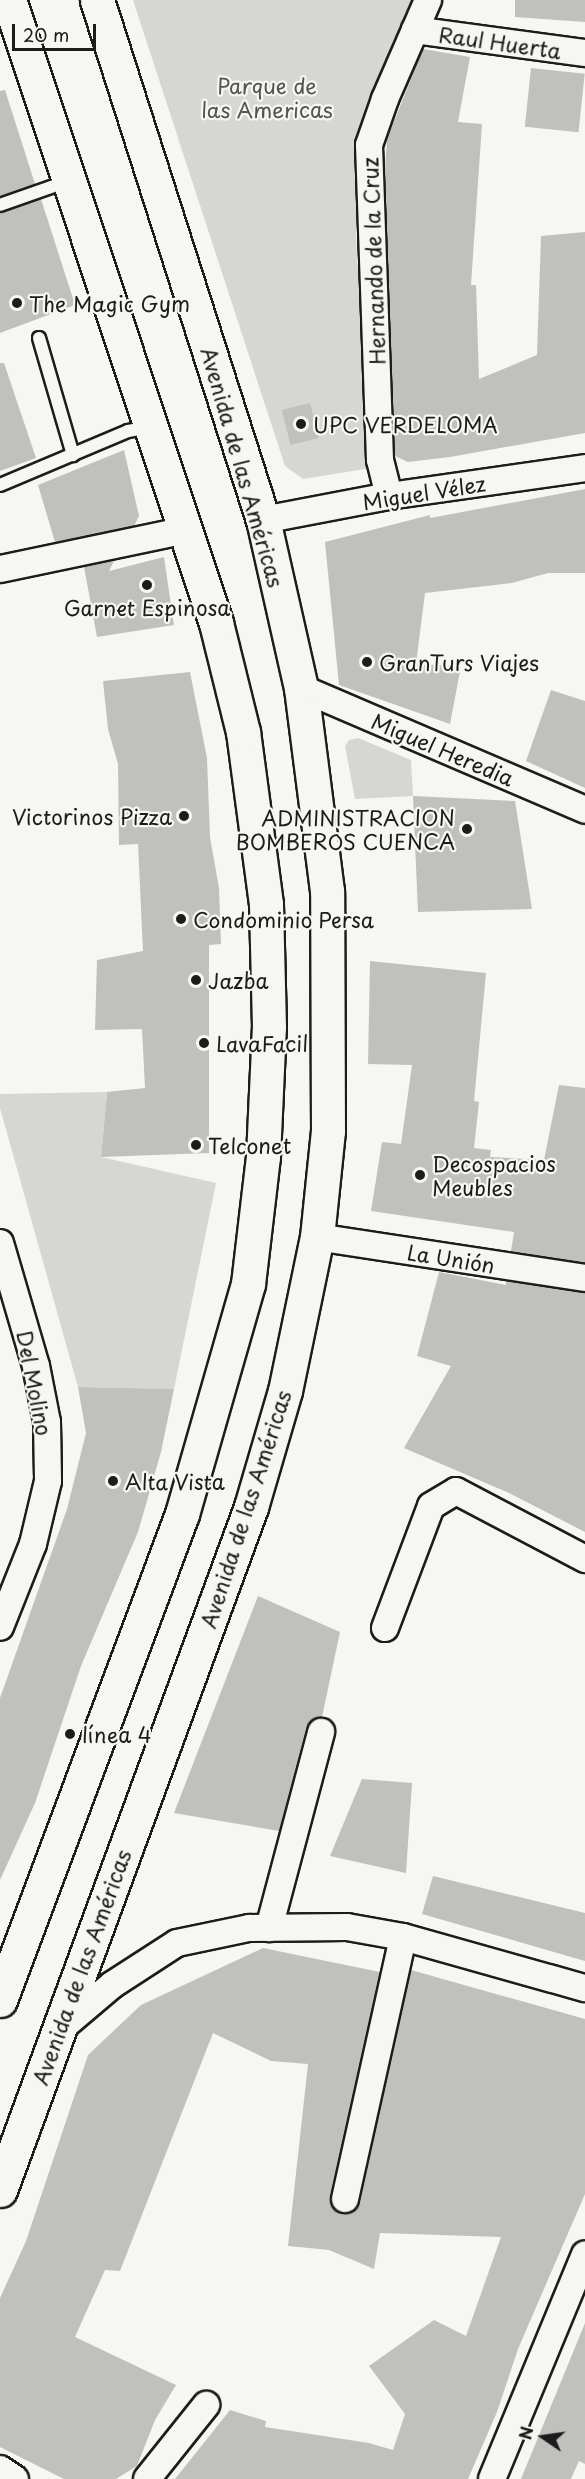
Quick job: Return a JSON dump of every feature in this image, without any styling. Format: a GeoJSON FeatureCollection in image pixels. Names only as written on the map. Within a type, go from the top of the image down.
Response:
{"type":"FeatureCollection","features":[{"type":"Feature","properties":{"kind":"main road"},"geometry":{"type":"LineString","coordinates":[[0,2000],[182,1514],[248,1284],[263,1157],[269,1027],[266,904],[243,732],[187,530],[9,0]]}},
{"type":"Feature","properties":{"kind":"main road","name":"Avenida de las Américas"},"geometry":{"type":"LineString","coordinates":[[0,2190],[251,1507],[285,1391],[317,1237],[328,1131],[327,891],[301,688],[263,520],[97,0]]}},
{"type":"Feature","properties":{"kind":"street","name":"Hernando de la Cruz"},"geometry":{"type":"LineString","coordinates":[[388,496],[380,460],[369,145],[428,0]]}},
{"type":"Feature","properties":{"kind":"street","name":"Raul Huerta"},"geometry":{"type":"LineString","coordinates":[[415,30],[585,53]]}},
{"type":"Feature","properties":{"kind":"street","name":"Miguel Vélez"},"geometry":{"type":"LineString","coordinates":[[263,520],[388,496],[585,468]]}},
{"type":"Feature","properties":{"kind":"street"},"geometry":{"type":"LineString","coordinates":[[0,569],[187,530]]}},
{"type":"Feature","properties":{"kind":"street","name":"Miguel Heredia"},"geometry":{"type":"LineString","coordinates":[[301,688],[585,810]]}},
{"type":"Feature","properties":{"kind":"street","name":"La Unión"},"geometry":{"type":"LineString","coordinates":[[317,1237],[585,1278]]}},
{"type":"Feature","properties":{"kind":"street","name":"Del Molino"},"geometry":{"type":"LineString","coordinates":[[0,1243],[36,1366],[47,1422],[48,1481],[33,1544],[0,1627]]}},
{"type":"Feature","properties":{"kind":"street"},"geometry":{"type":"LineString","coordinates":[[385,1628],[431,1506],[456,1491],[585,1559]]}},
{"type":"Feature","properties":{"kind":"street"},"geometry":{"type":"LineString","coordinates":[[269,1928],[321,1732]]}},
{"type":"Feature","properties":{"kind":"street"},"geometry":{"type":"LineString","coordinates":[[56,2033],[112,1985],[177,1943],[249,1928],[347,1927],[403,1937],[585,1988]]}},
{"type":"Feature","properties":{"kind":"street"},"geometry":{"type":"LineString","coordinates":[[345,2199],[403,1937]]}},
{"type":"Feature","properties":{"kind":"street"},"geometry":{"type":"LineString","coordinates":[[492,2479],[585,2254]]}},
{"type":"Feature","properties":{"kind":"street"},"geometry":{"type":"LineString","coordinates":[[147,2479],[206,2405]]}},
{"type":"Feature","properties":{"kind":"street"},"geometry":{"type":"LineString","coordinates":[[0,2469],[15,2479]]}},
{"type":"Feature","properties":{"kind":"lane"},"geometry":{"type":"LineString","coordinates":[[0,205],[69,181]]}},
{"type":"Feature","properties":{"kind":"lane"},"geometry":{"type":"LineString","coordinates":[[39,338],[73,455]]}},
{"type":"Feature","properties":{"kind":"lane"},"geometry":{"type":"LineString","coordinates":[[0,484],[128,431],[151,427]]}},
{"type":"Feature","properties":{"kind":"green space","name":"Parque de las Americas"},"geometry":{"type":"Polygon","coordinates":[[[133,0],[415,0],[362,118],[356,240],[371,468],[303,479],[285,466],[133,0]]]}},
{"type":"Feature","properties":{"kind":"green space"},"geometry":{"type":"Polygon","coordinates":[[[358,738],[411,760],[413,796],[355,799],[345,746],[349,740],[358,738]]]}},
{"type":"Feature","properties":{"kind":"green space"},"geometry":{"type":"Polygon","coordinates":[[[107,1092],[101,1157],[216,1183],[174,1389],[78,1387],[0,1108],[0,1094],[107,1092]]]}},
{"type":"Feature","properties":{"kind":"building"},"geometry":{"type":"Polygon","coordinates":[[[515,0],[585,0],[585,22],[515,17],[515,0]]]}},
{"type":"Feature","properties":{"kind":"building"},"geometry":{"type":"Polygon","coordinates":[[[423,49],[470,57],[458,122],[482,124],[471,285],[476,285],[479,379],[537,355],[541,236],[585,232],[585,433],[450,457],[408,462],[395,456],[385,170],[387,139],[423,49]]]}},
{"type":"Feature","properties":{"kind":"building"},"geometry":{"type":"Polygon","coordinates":[[[531,68],[585,74],[579,132],[525,127],[531,68]]]}},
{"type":"Feature","properties":{"kind":"building"},"geometry":{"type":"Polygon","coordinates":[[[5,90],[35,184],[0,196],[0,91],[5,90]]]}},
{"type":"Feature","properties":{"kind":"building"},"geometry":{"type":"Polygon","coordinates":[[[41,199],[75,305],[0,333],[0,213],[41,199]]]}},
{"type":"Feature","properties":{"kind":"building"},"geometry":{"type":"Polygon","coordinates":[[[0,363],[4,363],[36,458],[0,471],[0,363]]]}},
{"type":"Feature","properties":{"kind":"building","name":"UPC VERDELOMA"},"geometry":{"type":"Polygon","coordinates":[[[310,403],[319,438],[291,445],[282,410],[310,403]]]}},
{"type":"Feature","properties":{"kind":"building"},"geometry":{"type":"Polygon","coordinates":[[[124,450],[139,516],[134,526],[55,542],[38,485],[124,450]]]}},
{"type":"Feature","properties":{"kind":"building"},"geometry":{"type":"Polygon","coordinates":[[[585,489],[585,573],[548,573],[512,583],[425,593],[416,664],[461,666],[450,724],[339,685],[325,542],[430,515],[430,518],[585,489]]]}},
{"type":"Feature","properties":{"kind":"building"},"geometry":{"type":"Polygon","coordinates":[[[164,557],[174,625],[97,637],[84,567],[114,561],[109,571],[164,557]]]}},
{"type":"Feature","properties":{"kind":"building"},"geometry":{"type":"Polygon","coordinates":[[[190,672],[207,758],[210,837],[219,888],[221,944],[209,945],[209,1153],[101,1157],[107,1092],[145,1088],[142,1029],[95,1030],[97,960],[143,951],[138,844],[119,845],[118,764],[108,729],[103,681],[190,672]]]}},
{"type":"Feature","properties":{"kind":"building"},"geometry":{"type":"Polygon","coordinates":[[[551,690],[585,701],[585,788],[526,761],[551,690]]]}},
{"type":"Feature","properties":{"kind":"building","name":"ADMINISTRACION BOMBEROS CUENCA"},"geometry":{"type":"Polygon","coordinates":[[[413,796],[515,801],[532,909],[418,912],[413,796]]]}},
{"type":"Feature","properties":{"kind":"building"},"geometry":{"type":"Polygon","coordinates":[[[370,961],[486,973],[474,1101],[479,1102],[474,1148],[491,1150],[490,1157],[544,1160],[559,1085],[585,1088],[585,1263],[511,1251],[514,1232],[371,1211],[382,1142],[401,1144],[412,1065],[368,1064],[370,961]]]}},
{"type":"Feature","properties":{"kind":"building"},"geometry":{"type":"Polygon","coordinates":[[[439,1272],[506,1285],[506,1281],[585,1293],[585,1532],[509,1493],[404,1448],[451,1366],[417,1356],[439,1272]]]}},
{"type":"Feature","properties":{"kind":"building"},"geometry":{"type":"Polygon","coordinates":[[[78,1387],[174,1389],[161,1452],[138,1532],[81,1666],[35,1803],[0,1880],[0,1698],[67,1509],[86,1433],[78,1387]]]}},
{"type":"Feature","properties":{"kind":"building"},"geometry":{"type":"Polygon","coordinates":[[[258,1596],[340,1632],[322,1717],[311,1721],[306,1728],[279,1831],[174,1813],[258,1596]]]}},
{"type":"Feature","properties":{"kind":"building"},"geometry":{"type":"Polygon","coordinates":[[[362,1779],[412,1783],[406,1873],[330,1856],[362,1779]]]}},
{"type":"Feature","properties":{"kind":"building"},"geometry":{"type":"Polygon","coordinates":[[[433,1876],[585,1913],[585,1961],[422,1914],[433,1876]]]}},
{"type":"Feature","properties":{"kind":"building"},"geometry":{"type":"Polygon","coordinates":[[[263,1948],[380,1972],[330,2196],[334,2210],[342,2214],[356,2210],[360,2202],[411,1970],[585,2019],[585,2194],[518,2349],[497,2412],[468,2479],[175,2479],[230,2410],[266,2421],[265,2427],[369,2443],[393,2450],[405,2414],[369,2366],[434,2320],[466,2336],[501,2237],[380,2233],[374,2269],[329,2250],[288,2246],[308,2064],[271,2061],[213,2033],[120,2271],[105,2270],[75,2337],[176,2385],[155,2420],[137,2466],[116,2479],[64,2479],[0,2447],[0,2298],[26,2241],[88,2055],[141,2005],[263,1948]]]}},
{"type":"Feature","properties":{"kind":"building"},"geometry":{"type":"Polygon","coordinates":[[[585,2323],[585,2464],[579,2461],[571,2479],[521,2479],[585,2323]]]}},
{"type":"Feature","properties":{"kind":"place","name":"The Magic Gym"},"geometry":{"type":"Point","coordinates":[17,303]}},
{"type":"Feature","properties":{"kind":"place","name":"UPC VERDELOMA"},"geometry":{"type":"Point","coordinates":[301,424]}},
{"type":"Feature","properties":{"kind":"place","name":"Garnet Espinosa"},"geometry":{"type":"Point","coordinates":[147,585]}},
{"type":"Feature","properties":{"kind":"place","name":"GranTurs Viajes"},"geometry":{"type":"Point","coordinates":[367,662]}},
{"type":"Feature","properties":{"kind":"place","name":"Victorinos Pizza"},"geometry":{"type":"Point","coordinates":[184,816]}},
{"type":"Feature","properties":{"kind":"place","name":"ADMINISTRACION BOMBEROS CUENCA"},"geometry":{"type":"Point","coordinates":[467,829]}},
{"type":"Feature","properties":{"kind":"place","name":"Condominio Persa"},"geometry":{"type":"Point","coordinates":[181,919]}},
{"type":"Feature","properties":{"kind":"place","name":"Jazba"},"geometry":{"type":"Point","coordinates":[196,980]}},
{"type":"Feature","properties":{"kind":"place","name":"LavaFacil"},"geometry":{"type":"Point","coordinates":[204,1043]}},
{"type":"Feature","properties":{"kind":"place","name":"Telconet"},"geometry":{"type":"Point","coordinates":[196,1145]}},
{"type":"Feature","properties":{"kind":"place","name":"Decospacios Meubles"},"geometry":{"type":"Point","coordinates":[420,1175]}},
{"type":"Feature","properties":{"kind":"place","name":"Alta Vista"},"geometry":{"type":"Point","coordinates":[113,1481]}},
{"type":"Feature","properties":{"kind":"place","name":"línea 4"},"geometry":{"type":"Point","coordinates":[70,1734]}}]}
